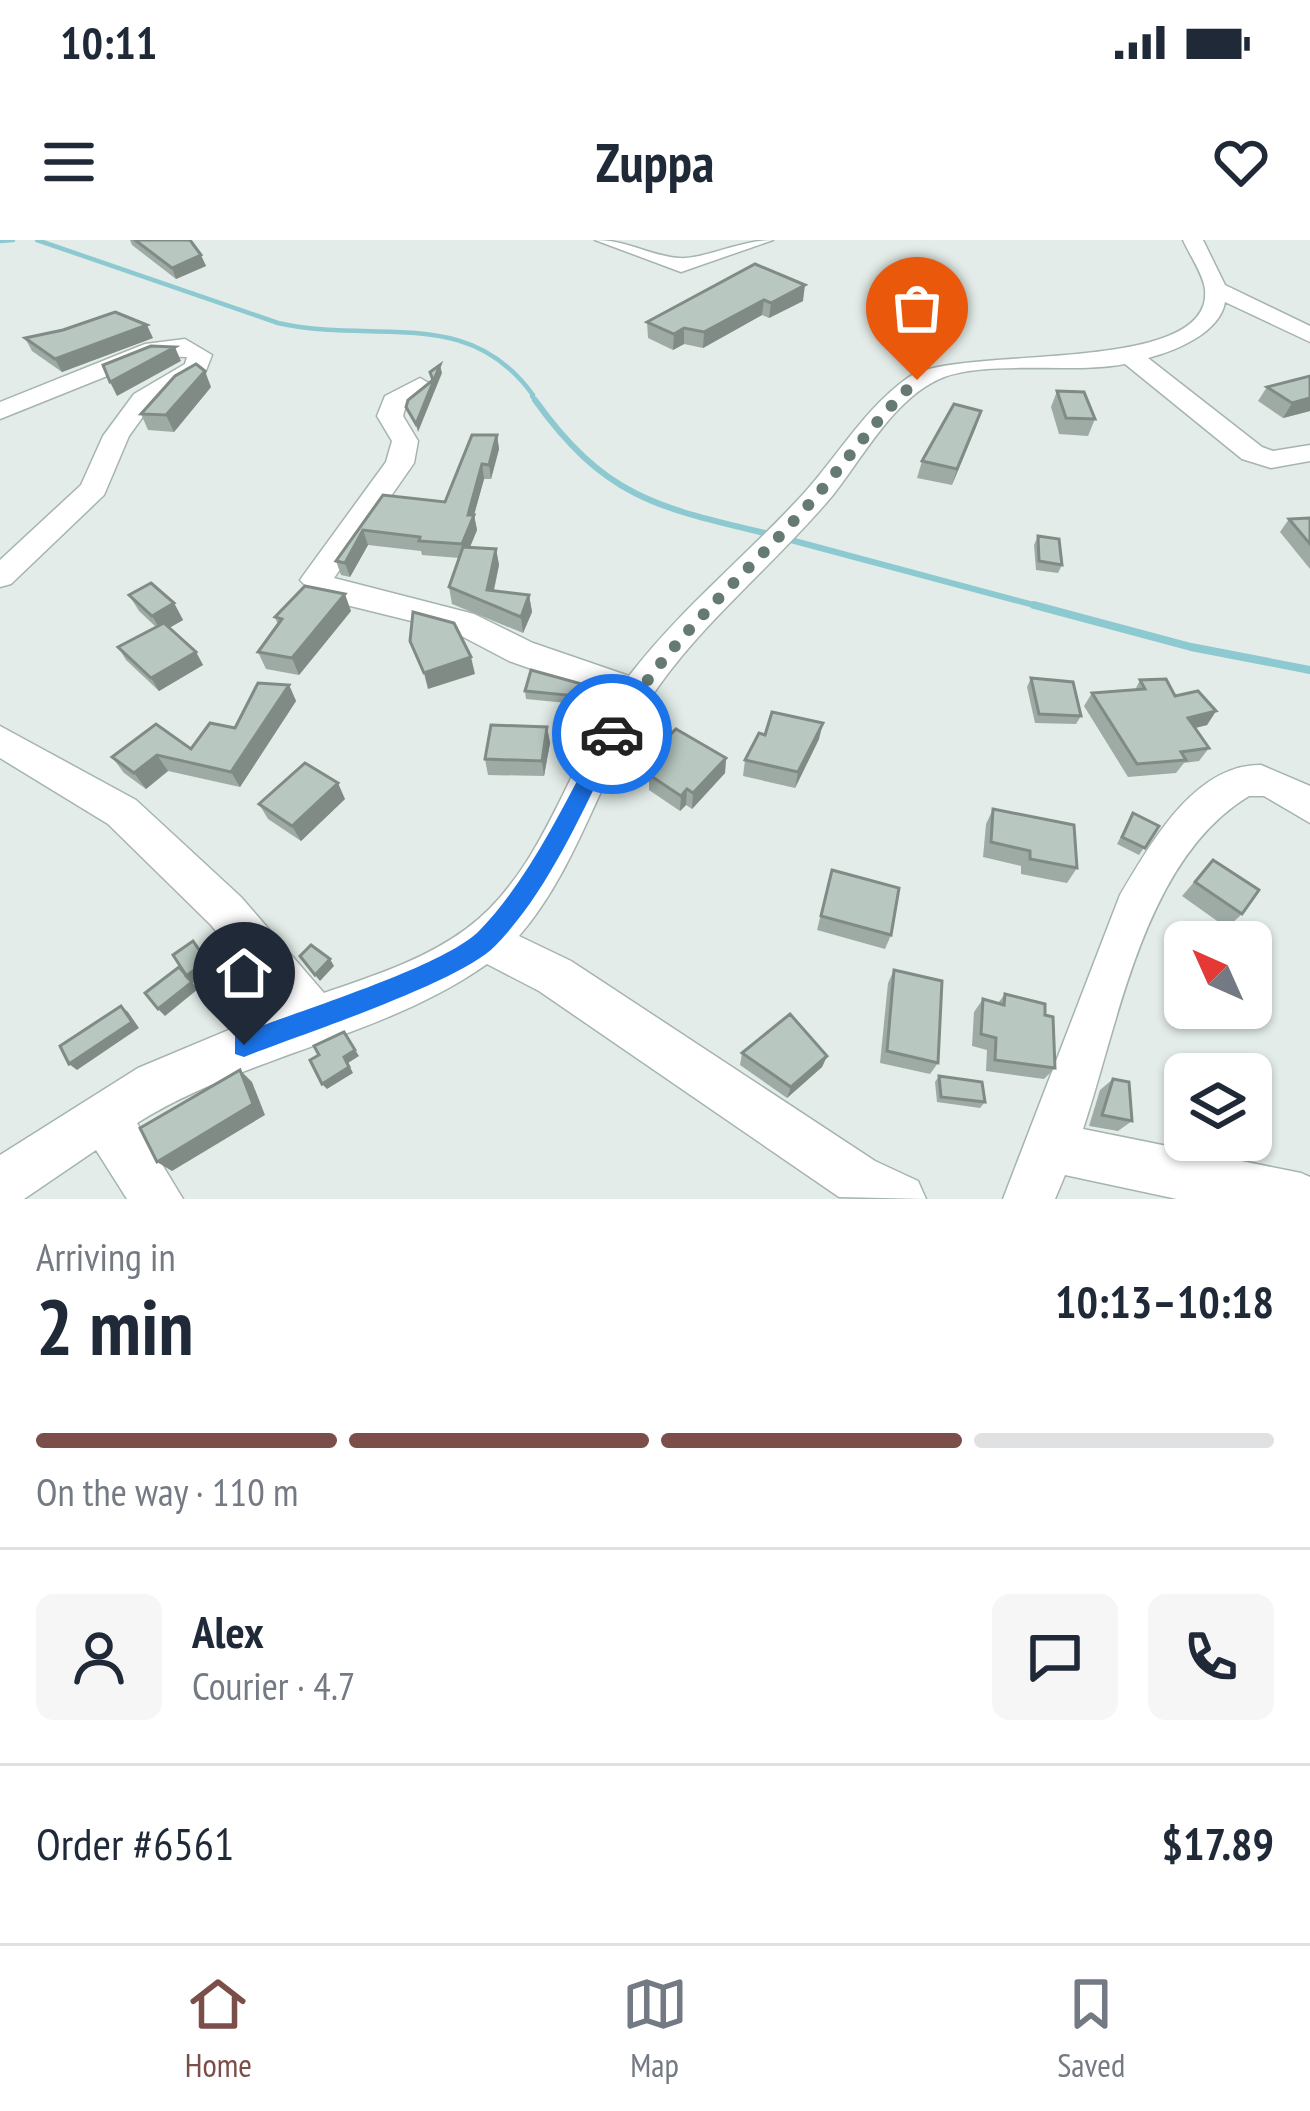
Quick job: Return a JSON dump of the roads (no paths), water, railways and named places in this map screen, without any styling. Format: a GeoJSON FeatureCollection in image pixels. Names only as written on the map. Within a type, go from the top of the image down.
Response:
{"type":"FeatureCollection","features":[{"type":"Feature","properties":{"kind":"street"},"geometry":{"type":"LineString","coordinates":[[605,240],[681,266],[763,240]]}},
{"type":"Feature","properties":{"kind":"street"},"geometry":{"type":"LineString","coordinates":[[0,1185],[174,1076],[424,974],[485,941],[546,855],[636,692],[712,601],[805,509],[883,412],[917,380],[967,364],[1130,356],[1170,346],[1196,331],[1212,312],[1216,290],[1193,240]]}},
{"type":"Feature","properties":{"kind":"street"},"geometry":{"type":"LineString","coordinates":[[1216,290],[1310,334]]}},
{"type":"Feature","properties":{"kind":"street"},"geometry":{"type":"LineString","coordinates":[[0,411],[153,349],[185,346],[200,355],[196,368],[143,399],[116,436],[94,489],[0,578]]}},
{"type":"Feature","properties":{"kind":"street"},"geometry":{"type":"LineString","coordinates":[[1130,356],[1252,453],[1270,460],[1310,452]]}},
{"type":"Feature","properties":{"kind":"street"},"geometry":{"type":"LineString","coordinates":[[420,385],[394,401],[390,416],[405,441],[400,463],[385,491],[321,567],[316,580],[321,586],[462,622],[521,652],[636,692]]}},
{"type":"Feature","properties":{"kind":"street"},"geometry":{"type":"LineString","coordinates":[[0,740],[122,812],[226,911],[314,1016]]}},
{"type":"Feature","properties":{"kind":"street"},"geometry":{"type":"LineString","coordinates":[[1029,1199],[1054,1148],[1112,955],[1140,891],[1172,845],[1210,803],[1252,780],[1271,783],[1310,807]]}},
{"type":"Feature","properties":{"kind":"street"},"geometry":{"type":"LineString","coordinates":[[485,941],[555,976],[857,1179],[900,1199]]}},
{"type":"Feature","properties":{"kind":"street"},"geometry":{"type":"LineString","coordinates":[[104,1117],[158,1199]]}},
{"type":"Feature","properties":{"kind":"street"},"geometry":{"type":"LineString","coordinates":[[1054,1148],[1301,1199]]}},
{"type":"Feature","properties":{"kind":"waterway"},"geometry":{"type":"LineString","coordinates":[[0,241],[13,240]]}},
{"type":"Feature","properties":{"kind":"waterway"},"geometry":{"type":"LineString","coordinates":[[37,240],[278,323],[449,338],[479,348],[507,367],[533,395]]}},
{"type":"Feature","properties":{"kind":"waterway"},"geometry":{"type":"LineString","coordinates":[[532,396],[537,403]]}},
{"type":"Feature","properties":{"kind":"waterway"},"geometry":{"type":"LineString","coordinates":[[535,400],[586,459],[611,479],[666,507],[773,535]]}},
{"type":"Feature","properties":{"kind":"waterway"},"geometry":{"type":"LineString","coordinates":[[787,539],[1045,608]]}},
{"type":"Feature","properties":{"kind":"waterway"},"geometry":{"type":"LineString","coordinates":[[1034,605],[1191,647],[1310,670]]}}]}
